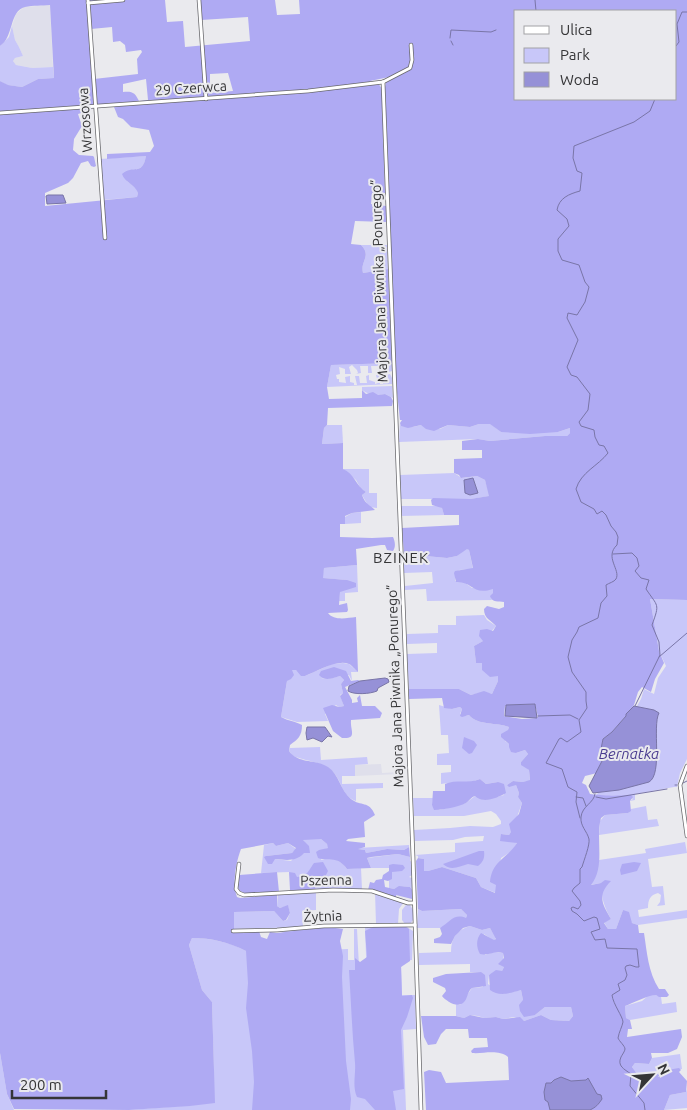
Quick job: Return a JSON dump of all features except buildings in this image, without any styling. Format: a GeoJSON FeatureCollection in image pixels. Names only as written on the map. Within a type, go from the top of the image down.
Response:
{"type":"FeatureCollection","features":[{"type":"Feature","properties":{"kind":"street"},"geometry":{"type":"LineString","coordinates":[[88,1],[123,0]]}},
{"type":"Feature","properties":{"kind":"street"},"geometry":{"type":"LineString","coordinates":[[199,0],[206,99]]}},
{"type":"Feature","properties":{"kind":"street","name":"Wrzosowa"},"geometry":{"type":"LineString","coordinates":[[88,1],[105,238]]}},
{"type":"Feature","properties":{"kind":"street","name":"29 Czerwca"},"geometry":{"type":"LineString","coordinates":[[0,113],[308,91],[383,82],[410,68],[412,60],[411,45]]}},
{"type":"Feature","properties":{"kind":"street","name":"Majora Jana Piwnika „Ponurego”"},"geometry":{"type":"LineString","coordinates":[[383,82],[421,1110]]}},
{"type":"Feature","properties":{"kind":"street"},"geometry":{"type":"LineString","coordinates":[[687,766],[681,779],[680,788],[687,836]]}},
{"type":"Feature","properties":{"kind":"street","name":"Pszenna"},"geometry":{"type":"LineString","coordinates":[[239,864],[236,886],[239,894],[328,890],[372,891],[408,903],[414,903]]}},
{"type":"Feature","properties":{"kind":"street","name":"Żytnia"},"geometry":{"type":"LineString","coordinates":[[233,931],[324,926],[415,926]]}},
{"type":"Feature","properties":{"kind":"shaded area"},"geometry":{"type":"Polygon","coordinates":[[[0,0],[165,0],[167,22],[183,21],[185,47],[250,41],[248,17],[201,20],[200,0],[275,0],[277,15],[300,14],[299,0],[687,0],[687,600],[650,599],[659,651],[664,663],[655,679],[651,692],[642,687],[638,692],[634,705],[626,716],[603,739],[602,761],[597,773],[585,776],[582,783],[586,785],[590,794],[631,795],[633,797],[630,801],[631,811],[628,813],[605,815],[601,818],[599,826],[598,869],[591,885],[605,880],[611,881],[602,895],[603,904],[611,919],[604,923],[608,929],[616,929],[623,910],[629,912],[632,923],[638,925],[639,933],[644,933],[652,976],[659,989],[665,989],[669,995],[667,997],[649,996],[625,1006],[626,1018],[630,1020],[632,1029],[628,1029],[627,1037],[681,1029],[682,1037],[677,1049],[668,1053],[651,1053],[652,1058],[649,1064],[635,1063],[632,1067],[638,1075],[679,1068],[681,1070],[679,1072],[687,1081],[686,1092],[670,1095],[664,1110],[426,1110],[424,1072],[429,1070],[441,1072],[446,1083],[509,1080],[508,1057],[495,1052],[472,1053],[471,1051],[474,1048],[488,1047],[487,1038],[469,1038],[468,1029],[446,1029],[436,1044],[428,1045],[424,1037],[421,1016],[456,1016],[464,1018],[470,1015],[503,1019],[520,1017],[524,1021],[541,1015],[551,1020],[569,1021],[573,1016],[571,1007],[545,1007],[535,1015],[524,1017],[519,1005],[523,1000],[521,990],[501,994],[490,990],[489,975],[496,970],[502,971],[504,967],[498,964],[504,958],[503,953],[497,952],[480,954],[477,940],[481,933],[494,940],[496,939],[490,928],[482,930],[470,926],[463,928],[455,936],[451,944],[434,943],[434,939],[442,934],[440,928],[455,917],[466,918],[467,915],[461,909],[422,911],[418,909],[416,861],[418,858],[424,859],[424,871],[442,867],[476,878],[481,887],[495,893],[496,885],[490,882],[491,875],[497,864],[517,843],[500,841],[501,834],[509,835],[511,832],[509,824],[519,814],[522,803],[518,797],[519,793],[516,785],[509,787],[507,785],[513,781],[523,782],[530,780],[529,770],[521,765],[521,762],[528,754],[525,750],[516,753],[511,752],[509,744],[501,737],[501,734],[508,730],[509,727],[477,721],[469,715],[462,717],[460,716],[462,709],[460,707],[444,708],[442,698],[409,699],[409,689],[459,689],[471,695],[484,691],[492,694],[498,681],[498,676],[490,677],[482,670],[482,663],[476,663],[474,646],[483,641],[479,636],[480,630],[487,629],[493,631],[496,626],[486,617],[484,609],[487,606],[499,609],[504,607],[504,602],[494,601],[491,598],[493,589],[481,591],[462,582],[456,582],[455,571],[473,568],[469,550],[467,549],[457,556],[447,558],[404,554],[402,528],[459,525],[459,515],[444,515],[442,508],[432,505],[431,500],[433,498],[470,499],[489,496],[485,480],[477,476],[461,478],[454,473],[454,459],[482,458],[482,450],[462,450],[462,441],[567,436],[570,433],[570,428],[558,432],[530,434],[501,432],[490,424],[479,424],[470,427],[448,425],[434,431],[426,429],[421,425],[408,428],[401,426],[402,420],[400,420],[394,363],[331,365],[327,387],[329,399],[362,398],[362,390],[366,394],[373,392],[378,395],[385,394],[391,397],[393,401],[392,406],[328,408],[327,425],[324,428],[322,444],[343,443],[343,469],[350,473],[366,492],[362,495],[363,498],[375,510],[352,513],[345,516],[345,524],[340,524],[340,537],[393,537],[395,542],[393,551],[387,550],[385,545],[356,549],[357,565],[324,568],[323,578],[347,580],[356,583],[356,587],[340,592],[339,605],[347,603],[347,612],[328,613],[337,618],[356,617],[358,672],[350,665],[344,663],[327,667],[305,676],[301,676],[296,670],[292,670],[294,675],[287,681],[281,717],[302,725],[299,737],[290,745],[289,751],[297,758],[328,767],[335,774],[344,791],[351,799],[367,805],[373,810],[375,815],[364,822],[365,837],[348,839],[346,841],[365,843],[365,847],[358,849],[365,850],[366,853],[387,849],[404,850],[409,847],[410,857],[398,854],[371,857],[367,858],[371,868],[347,869],[337,860],[318,858],[316,852],[328,848],[327,844],[321,839],[303,840],[309,846],[310,853],[304,853],[298,858],[291,860],[275,859],[272,864],[268,864],[264,857],[292,853],[296,848],[288,843],[276,846],[273,843],[241,849],[236,866],[235,879],[237,897],[277,895],[277,906],[280,908],[288,905],[290,913],[286,920],[283,921],[274,911],[234,912],[234,931],[259,931],[261,937],[267,939],[270,932],[277,933],[328,927],[343,929],[340,941],[343,956],[342,977],[346,1061],[351,1099],[350,1110],[252,1110],[254,1082],[246,1008],[248,983],[246,951],[220,941],[192,938],[189,945],[202,990],[212,1002],[215,1103],[129,1110],[14,1109],[7,1094],[0,1053],[0,81],[8,85],[22,87],[38,79],[54,78],[50,5],[28,6],[20,9],[4,42],[0,46],[0,0]],[[112,27],[91,29],[94,79],[138,74],[137,59],[142,52],[141,50],[126,52],[125,45],[120,41],[113,42],[112,27]],[[228,73],[210,74],[210,93],[233,91],[228,73]],[[389,77],[370,81],[370,83],[378,83],[382,89],[385,193],[372,193],[371,204],[386,206],[386,222],[355,221],[351,244],[361,245],[366,252],[363,273],[388,269],[392,363],[395,362],[385,87],[386,82],[390,79],[389,77]],[[146,79],[123,84],[123,92],[133,93],[139,101],[148,100],[146,79]],[[93,106],[91,110],[78,114],[82,126],[74,139],[73,150],[79,155],[93,156],[96,166],[91,166],[88,161],[81,163],[68,183],[45,193],[45,206],[137,197],[137,190],[125,180],[122,174],[126,171],[140,168],[146,156],[107,159],[107,154],[150,152],[154,146],[149,130],[131,127],[118,117],[114,107],[93,106]],[[535,704],[505,706],[504,716],[522,719],[538,717],[535,704]]]}},
{"type":"Feature","properties":{"kind":"shaded area"},"geometry":{"type":"Polygon","coordinates":[[[50,5],[53,67],[32,68],[16,65],[13,61],[15,58],[23,56],[15,40],[12,26],[16,14],[24,7],[50,5]]]}},
{"type":"Feature","properties":{"kind":"shaded area"},"geometry":{"type":"Polygon","coordinates":[[[334,667],[346,671],[351,681],[360,681],[345,687],[352,703],[358,702],[357,698],[360,695],[362,706],[375,706],[382,713],[380,718],[351,720],[352,736],[347,738],[342,738],[333,731],[323,708],[332,705],[344,706],[340,696],[343,693],[341,684],[344,680],[340,676],[326,679],[319,675],[321,671],[334,667]]]}},
{"type":"Feature","properties":{"kind":"shaded area"},"geometry":{"type":"Polygon","coordinates":[[[464,737],[474,741],[477,745],[472,753],[469,754],[462,748],[464,737]]]}},
{"type":"Feature","properties":{"kind":"shaded area"},"geometry":{"type":"Polygon","coordinates":[[[381,764],[382,773],[399,772],[399,774],[355,776],[355,765],[381,764]]]}},
{"type":"Feature","properties":{"kind":"shaded area"},"geometry":{"type":"Polygon","coordinates":[[[480,779],[486,784],[498,782],[504,784],[506,793],[486,800],[475,796],[459,806],[434,810],[432,805],[433,791],[445,791],[445,784],[480,779]]]}},
{"type":"Feature","properties":{"kind":"shaded area"},"geometry":{"type":"Polygon","coordinates":[[[479,851],[484,851],[484,856],[478,866],[468,864],[452,868],[443,864],[479,851]]]}},
{"type":"Feature","properties":{"kind":"shaded area"},"geometry":{"type":"Polygon","coordinates":[[[323,862],[328,871],[325,877],[315,885],[316,890],[290,890],[289,872],[295,873],[297,877],[303,876],[314,863],[323,862]]]}},
{"type":"Feature","properties":{"kind":"shaded area"},"geometry":{"type":"Polygon","coordinates":[[[641,863],[637,871],[621,875],[622,864],[641,863]]]}},
{"type":"Feature","properties":{"kind":"shaded area"},"geometry":{"type":"Polygon","coordinates":[[[389,865],[403,865],[405,868],[402,871],[392,872],[392,879],[384,880],[385,887],[394,889],[399,886],[410,887],[413,891],[412,899],[396,895],[396,898],[378,891],[368,890],[370,882],[374,883],[376,880],[382,879],[383,875],[389,871],[389,865]]]}},
{"type":"Feature","properties":{"kind":"shaded area"},"geometry":{"type":"Polygon","coordinates":[[[277,872],[279,892],[249,894],[240,891],[238,887],[239,875],[277,872]]]}},
{"type":"Feature","properties":{"kind":"shaded area"},"geometry":{"type":"Polygon","coordinates":[[[396,926],[409,929],[410,961],[401,967],[402,996],[412,995],[413,998],[401,1030],[404,1089],[393,1091],[396,1110],[375,1110],[365,1099],[357,1097],[355,1089],[349,970],[355,970],[355,958],[360,962],[367,957],[365,931],[373,927],[396,926]]]}},
{"type":"Feature","properties":{"kind":"shaded area"},"geometry":{"type":"Polygon","coordinates":[[[481,972],[485,975],[486,986],[472,988],[465,1000],[459,1005],[452,1004],[444,998],[442,996],[446,991],[445,988],[433,982],[433,978],[446,974],[481,972]]]}},
{"type":"Feature","properties":{"kind":"green space"},"geometry":{"type":"Polygon","coordinates":[[[12,26],[15,40],[23,56],[15,58],[13,61],[16,65],[32,68],[53,67],[54,78],[38,79],[22,87],[7,85],[0,81],[0,46],[9,37],[12,26]]]}},
{"type":"Feature","properties":{"kind":"green space"},"geometry":{"type":"Polygon","coordinates":[[[146,156],[142,166],[132,170],[127,181],[137,189],[137,197],[103,200],[100,159],[146,156]]]}},
{"type":"Feature","properties":{"kind":"green space"},"geometry":{"type":"Polygon","coordinates":[[[361,245],[387,245],[388,269],[363,273],[366,252],[361,245]]]}},
{"type":"Feature","properties":{"kind":"green space"},"geometry":{"type":"Polygon","coordinates":[[[392,363],[392,371],[389,372],[387,367],[381,366],[382,372],[377,373],[379,372],[378,366],[371,366],[372,373],[368,373],[368,366],[360,366],[361,373],[356,374],[358,373],[357,370],[352,365],[349,367],[351,374],[345,374],[345,369],[339,367],[340,374],[336,375],[339,382],[346,383],[345,377],[350,376],[350,382],[357,385],[355,376],[359,376],[360,383],[367,383],[366,376],[369,375],[369,380],[375,382],[375,384],[378,383],[376,375],[379,375],[380,384],[383,384],[383,381],[388,382],[387,375],[390,374],[392,384],[327,387],[331,365],[392,363]]]}},
{"type":"Feature","properties":{"kind":"green space"},"geometry":{"type":"Polygon","coordinates":[[[392,386],[393,398],[385,394],[373,395],[362,390],[362,387],[392,386]]]}},
{"type":"Feature","properties":{"kind":"green space"},"geometry":{"type":"Polygon","coordinates":[[[400,423],[401,426],[413,427],[421,425],[440,429],[448,425],[470,427],[479,424],[491,424],[501,432],[558,432],[570,428],[570,433],[567,436],[490,441],[478,439],[399,442],[400,423]]]}},
{"type":"Feature","properties":{"kind":"green space"},"geometry":{"type":"Polygon","coordinates":[[[327,425],[342,425],[343,443],[322,444],[324,428],[327,425]]]}},
{"type":"Feature","properties":{"kind":"green space"},"geometry":{"type":"Polygon","coordinates":[[[343,469],[369,469],[369,493],[377,493],[377,508],[369,507],[362,495],[366,492],[343,469]]]}},
{"type":"Feature","properties":{"kind":"green space"},"geometry":{"type":"Polygon","coordinates":[[[454,473],[462,478],[477,476],[485,480],[490,496],[470,499],[401,499],[400,475],[454,473]]]}},
{"type":"Feature","properties":{"kind":"green space"},"geometry":{"type":"Polygon","coordinates":[[[401,506],[439,506],[442,508],[444,515],[401,516],[401,506]]]}},
{"type":"Feature","properties":{"kind":"green space"},"geometry":{"type":"Polygon","coordinates":[[[361,512],[361,523],[345,524],[345,517],[352,513],[361,512]]]}},
{"type":"Feature","properties":{"kind":"green space"},"geometry":{"type":"Polygon","coordinates":[[[467,548],[473,569],[459,570],[455,576],[455,581],[464,582],[472,588],[493,588],[492,600],[427,601],[426,589],[405,590],[405,586],[433,583],[432,572],[404,573],[404,554],[447,558],[457,556],[467,548]]]}},
{"type":"Feature","properties":{"kind":"green space"},"geometry":{"type":"Polygon","coordinates":[[[357,565],[358,592],[345,593],[345,601],[339,601],[340,592],[347,580],[322,578],[324,568],[357,565]]]}},
{"type":"Feature","properties":{"kind":"green space"},"geometry":{"type":"Polygon","coordinates":[[[650,599],[687,600],[687,759],[680,773],[677,787],[635,794],[635,800],[630,801],[633,799],[627,795],[621,797],[598,796],[596,795],[599,792],[633,785],[657,745],[640,708],[637,706],[644,689],[654,694],[658,678],[666,666],[659,651],[650,599]]]}},
{"type":"Feature","properties":{"kind":"green space"},"geometry":{"type":"Polygon","coordinates":[[[484,615],[487,620],[496,626],[483,641],[474,646],[476,663],[482,663],[498,676],[498,681],[492,694],[484,692],[471,695],[459,689],[409,689],[407,654],[437,653],[437,643],[407,644],[407,634],[438,633],[438,625],[456,625],[456,616],[484,615]]]}},
{"type":"Feature","properties":{"kind":"green space"},"geometry":{"type":"Polygon","coordinates":[[[332,664],[349,664],[358,672],[351,672],[352,681],[349,675],[321,678],[328,679],[340,676],[344,680],[341,684],[343,693],[340,695],[344,706],[339,707],[336,705],[325,714],[328,721],[297,722],[281,717],[287,681],[291,670],[296,670],[305,676],[332,664]]]}},
{"type":"Feature","properties":{"kind":"green space"},"geometry":{"type":"Polygon","coordinates":[[[439,705],[452,709],[460,707],[462,709],[460,714],[469,715],[477,721],[509,727],[505,741],[516,753],[525,750],[528,754],[521,762],[529,770],[530,781],[513,781],[507,785],[516,785],[519,793],[518,797],[522,803],[512,831],[509,835],[501,834],[517,843],[512,851],[501,858],[496,893],[481,887],[476,878],[442,867],[424,871],[424,859],[418,858],[415,855],[455,852],[455,843],[483,841],[484,836],[453,840],[415,841],[414,830],[470,826],[493,827],[501,824],[496,814],[491,811],[464,816],[414,816],[413,798],[433,798],[432,805],[440,810],[466,803],[475,796],[484,800],[504,795],[498,782],[486,784],[480,779],[471,782],[441,784],[441,773],[451,772],[451,765],[437,765],[437,754],[449,753],[448,735],[441,735],[439,705]]]}},
{"type":"Feature","properties":{"kind":"green space"},"geometry":{"type":"Polygon","coordinates":[[[320,747],[321,760],[367,757],[368,764],[355,765],[355,776],[342,776],[342,784],[383,783],[383,788],[356,789],[356,801],[348,796],[330,769],[293,756],[289,751],[290,748],[320,747]]]}},
{"type":"Feature","properties":{"kind":"green space"},"geometry":{"type":"Polygon","coordinates":[[[646,806],[648,820],[657,819],[659,826],[599,835],[600,821],[605,815],[628,813],[631,809],[646,806]]]}},
{"type":"Feature","properties":{"kind":"green space"},"geometry":{"type":"Polygon","coordinates":[[[302,839],[321,839],[327,844],[329,848],[325,849],[321,860],[336,860],[347,869],[361,868],[362,889],[316,890],[312,866],[306,875],[297,878],[289,872],[261,873],[264,845],[273,843],[276,846],[288,843],[296,849],[292,853],[266,856],[291,861],[306,844],[302,839]]]}},
{"type":"Feature","properties":{"kind":"green space"},"geometry":{"type":"Polygon","coordinates":[[[685,842],[687,853],[648,859],[652,887],[663,886],[665,905],[657,906],[661,895],[658,893],[650,898],[648,908],[638,910],[639,917],[687,910],[687,918],[638,925],[632,923],[623,910],[616,929],[608,929],[604,922],[611,919],[603,901],[601,883],[590,885],[595,878],[599,860],[646,853],[645,849],[685,842]]]}},
{"type":"Feature","properties":{"kind":"green space"},"geometry":{"type":"Polygon","coordinates":[[[409,845],[404,850],[387,849],[366,853],[365,850],[358,849],[358,848],[409,845]]]}},
{"type":"Feature","properties":{"kind":"green space"},"geometry":{"type":"Polygon","coordinates":[[[398,854],[410,857],[412,875],[409,877],[412,878],[413,891],[410,887],[389,888],[389,868],[371,868],[367,858],[398,854]]]}},
{"type":"Feature","properties":{"kind":"green space"},"geometry":{"type":"Polygon","coordinates":[[[316,892],[316,910],[302,911],[303,927],[234,929],[234,912],[274,911],[283,921],[287,920],[290,913],[288,906],[280,908],[277,906],[278,893],[316,892]]]}},
{"type":"Feature","properties":{"kind":"green space"},"geometry":{"type":"Polygon","coordinates":[[[375,892],[404,902],[399,909],[398,924],[376,924],[375,892]]]}},
{"type":"Feature","properties":{"kind":"green space"},"geometry":{"type":"Polygon","coordinates":[[[406,905],[410,905],[413,910],[413,920],[410,924],[405,924],[402,920],[402,910],[406,905]]]}},
{"type":"Feature","properties":{"kind":"green space"},"geometry":{"type":"Polygon","coordinates":[[[418,909],[422,911],[461,909],[467,915],[466,918],[440,928],[417,928],[418,909]]]}},
{"type":"Feature","properties":{"kind":"green space"},"geometry":{"type":"Polygon","coordinates":[[[470,926],[482,930],[490,928],[496,938],[494,941],[484,934],[485,955],[494,952],[503,953],[504,967],[502,971],[489,975],[488,984],[502,994],[521,990],[523,1000],[535,1015],[545,1007],[571,1007],[573,1016],[569,1021],[551,1020],[541,1015],[524,1021],[514,1017],[503,1019],[470,1015],[464,1018],[456,1016],[456,1004],[460,1005],[472,988],[483,987],[481,972],[470,972],[470,964],[419,965],[419,953],[451,952],[452,943],[456,935],[470,926]]]}},
{"type":"Feature","properties":{"kind":"green space"},"geometry":{"type":"Polygon","coordinates":[[[365,927],[376,927],[387,960],[386,927],[407,927],[413,931],[412,960],[401,961],[402,995],[415,995],[416,1029],[403,1030],[406,1110],[129,1110],[194,1105],[214,1073],[212,1002],[202,990],[189,945],[192,938],[223,942],[252,954],[285,931],[303,929],[304,951],[348,949],[348,960],[354,960],[354,929],[357,929],[360,985],[367,984],[365,927]]]}},
{"type":"Feature","properties":{"kind":"green space"},"geometry":{"type":"Polygon","coordinates":[[[649,995],[661,997],[662,1004],[676,1002],[677,1012],[630,1020],[626,1018],[625,1006],[642,1001],[649,995]]]}},
{"type":"Feature","properties":{"kind":"green space"},"geometry":{"type":"Polygon","coordinates":[[[0,1053],[7,1094],[14,1110],[0,1110],[0,1053]]]}},
{"type":"Feature","properties":{"kind":"green space"},"geometry":{"type":"Polygon","coordinates":[[[680,1054],[682,1069],[638,1075],[632,1067],[635,1063],[649,1064],[652,1058],[680,1054]]]}},
{"type":"Feature","properties":{"kind":"green space"},"geometry":{"type":"Polygon","coordinates":[[[687,1089],[687,1108],[664,1110],[670,1095],[686,1092],[687,1089]]]}},
{"type":"Feature","properties":{"kind":"water"},"geometry":{"type":"Polygon","coordinates":[[[63,195],[66,203],[47,204],[46,196],[63,195]]]}},
{"type":"Feature","properties":{"kind":"water"},"geometry":{"type":"Polygon","coordinates":[[[473,478],[478,493],[470,495],[465,493],[464,480],[473,478]]]}},
{"type":"Feature","properties":{"kind":"water"},"geometry":{"type":"Polygon","coordinates":[[[385,678],[389,682],[378,688],[377,691],[362,694],[348,691],[349,686],[360,681],[385,678]]]}},
{"type":"Feature","properties":{"kind":"water"},"geometry":{"type":"Polygon","coordinates":[[[535,704],[537,718],[505,716],[506,705],[535,704]]]}},
{"type":"Feature","properties":{"kind":"water","name":"Bernatka"},"geometry":{"type":"Polygon","coordinates":[[[634,706],[654,710],[659,713],[656,728],[656,760],[653,777],[649,782],[619,790],[593,793],[589,786],[602,761],[601,749],[603,739],[612,732],[634,706]]]}},
{"type":"Feature","properties":{"kind":"water"},"geometry":{"type":"Polygon","coordinates":[[[307,727],[325,727],[332,737],[328,736],[322,742],[313,738],[307,740],[307,727]]]}},
{"type":"Feature","properties":{"kind":"water"},"geometry":{"type":"Polygon","coordinates":[[[561,1077],[571,1081],[586,1080],[588,1078],[602,1099],[597,1106],[590,1110],[550,1110],[548,1102],[545,1100],[546,1083],[551,1083],[561,1077]]]}},
{"type":"Feature","properties":{"kind":"waterway"},"geometry":{"type":"LineString","coordinates":[[535,0],[536,10]]}},
{"type":"Feature","properties":{"kind":"waterway","name":"Bernatka"},"geometry":{"type":"LineString","coordinates":[[677,24],[682,12],[687,12]]}},
{"type":"Feature","properties":{"kind":"waterway","name":"Bernatka"},"geometry":{"type":"LineString","coordinates":[[677,24],[679,42],[677,45]]}},
{"type":"Feature","properties":{"kind":"waterway"},"geometry":{"type":"LineString","coordinates":[[450,38],[451,30],[491,32],[496,30]]}},
{"type":"Feature","properties":{"kind":"waterway"},"geometry":{"type":"LineString","coordinates":[[451,41],[453,45]]}},
{"type":"Feature","properties":{"kind":"waterway","name":"Bernatka"},"geometry":{"type":"LineString","coordinates":[[580,818],[576,802],[577,792],[568,787],[562,769],[546,763],[559,739],[561,738],[567,742],[581,732],[579,720],[587,708],[586,692],[572,672],[568,657],[572,640],[579,627],[598,618],[601,603],[607,596],[606,585],[616,579],[617,575],[612,554],[617,545],[618,537],[606,515],[602,511],[597,514],[594,509],[581,502],[576,489],[582,478],[608,453],[604,446],[599,445],[594,430],[581,426],[579,422],[588,410],[590,394],[577,377],[571,375],[567,367],[578,340],[567,318],[568,313],[577,315],[585,302],[589,287],[585,282],[579,265],[562,260],[558,251],[558,239],[569,226],[567,219],[557,210],[560,202],[565,197],[580,191],[582,173],[577,171],[573,158],[574,146],[634,122],[650,111],[655,100]]}},
{"type":"Feature","properties":{"kind":"waterway"},"geometry":{"type":"LineString","coordinates":[[613,554],[632,553],[637,558],[639,566],[635,571],[641,578],[649,580],[646,589],[655,602],[657,609],[652,625],[659,642],[660,655],[635,706]]}},
{"type":"Feature","properties":{"kind":"waterway"},"geometry":{"type":"LineString","coordinates":[[659,657],[687,633]]}},
{"type":"Feature","properties":{"kind":"waterway"},"geometry":{"type":"LineString","coordinates":[[538,716],[570,715],[578,719]]}},
{"type":"Feature","properties":{"kind":"waterway"},"geometry":{"type":"LineString","coordinates":[[683,783],[687,781]]}},
{"type":"Feature","properties":{"kind":"waterway"},"geometry":{"type":"LineString","coordinates":[[596,797],[606,799],[667,789]]}},
{"type":"Feature","properties":{"kind":"waterway","name":"Bernatka"},"geometry":{"type":"LineString","coordinates":[[595,794],[593,800],[583,810],[581,817],[589,842],[580,869],[580,883],[572,891],[581,905],[578,909],[571,908],[584,921],[594,917],[597,918],[600,929],[591,932],[595,940],[605,939],[607,948],[637,949],[639,967],[626,966],[627,975],[625,980],[618,984],[620,990],[612,995],[623,1022],[618,1038],[625,1049],[620,1063],[631,1074],[630,1086],[644,1103],[645,1110]]}},
{"type":"Feature","properties":{"kind":"waterway"},"geometry":{"type":"LineString","coordinates":[[576,797],[583,798],[586,806]]}},
{"type":"Feature","properties":{"kind":"district","name":"BZINEK"},"geometry":{"type":"Point","coordinates":[401,558]}}]}
